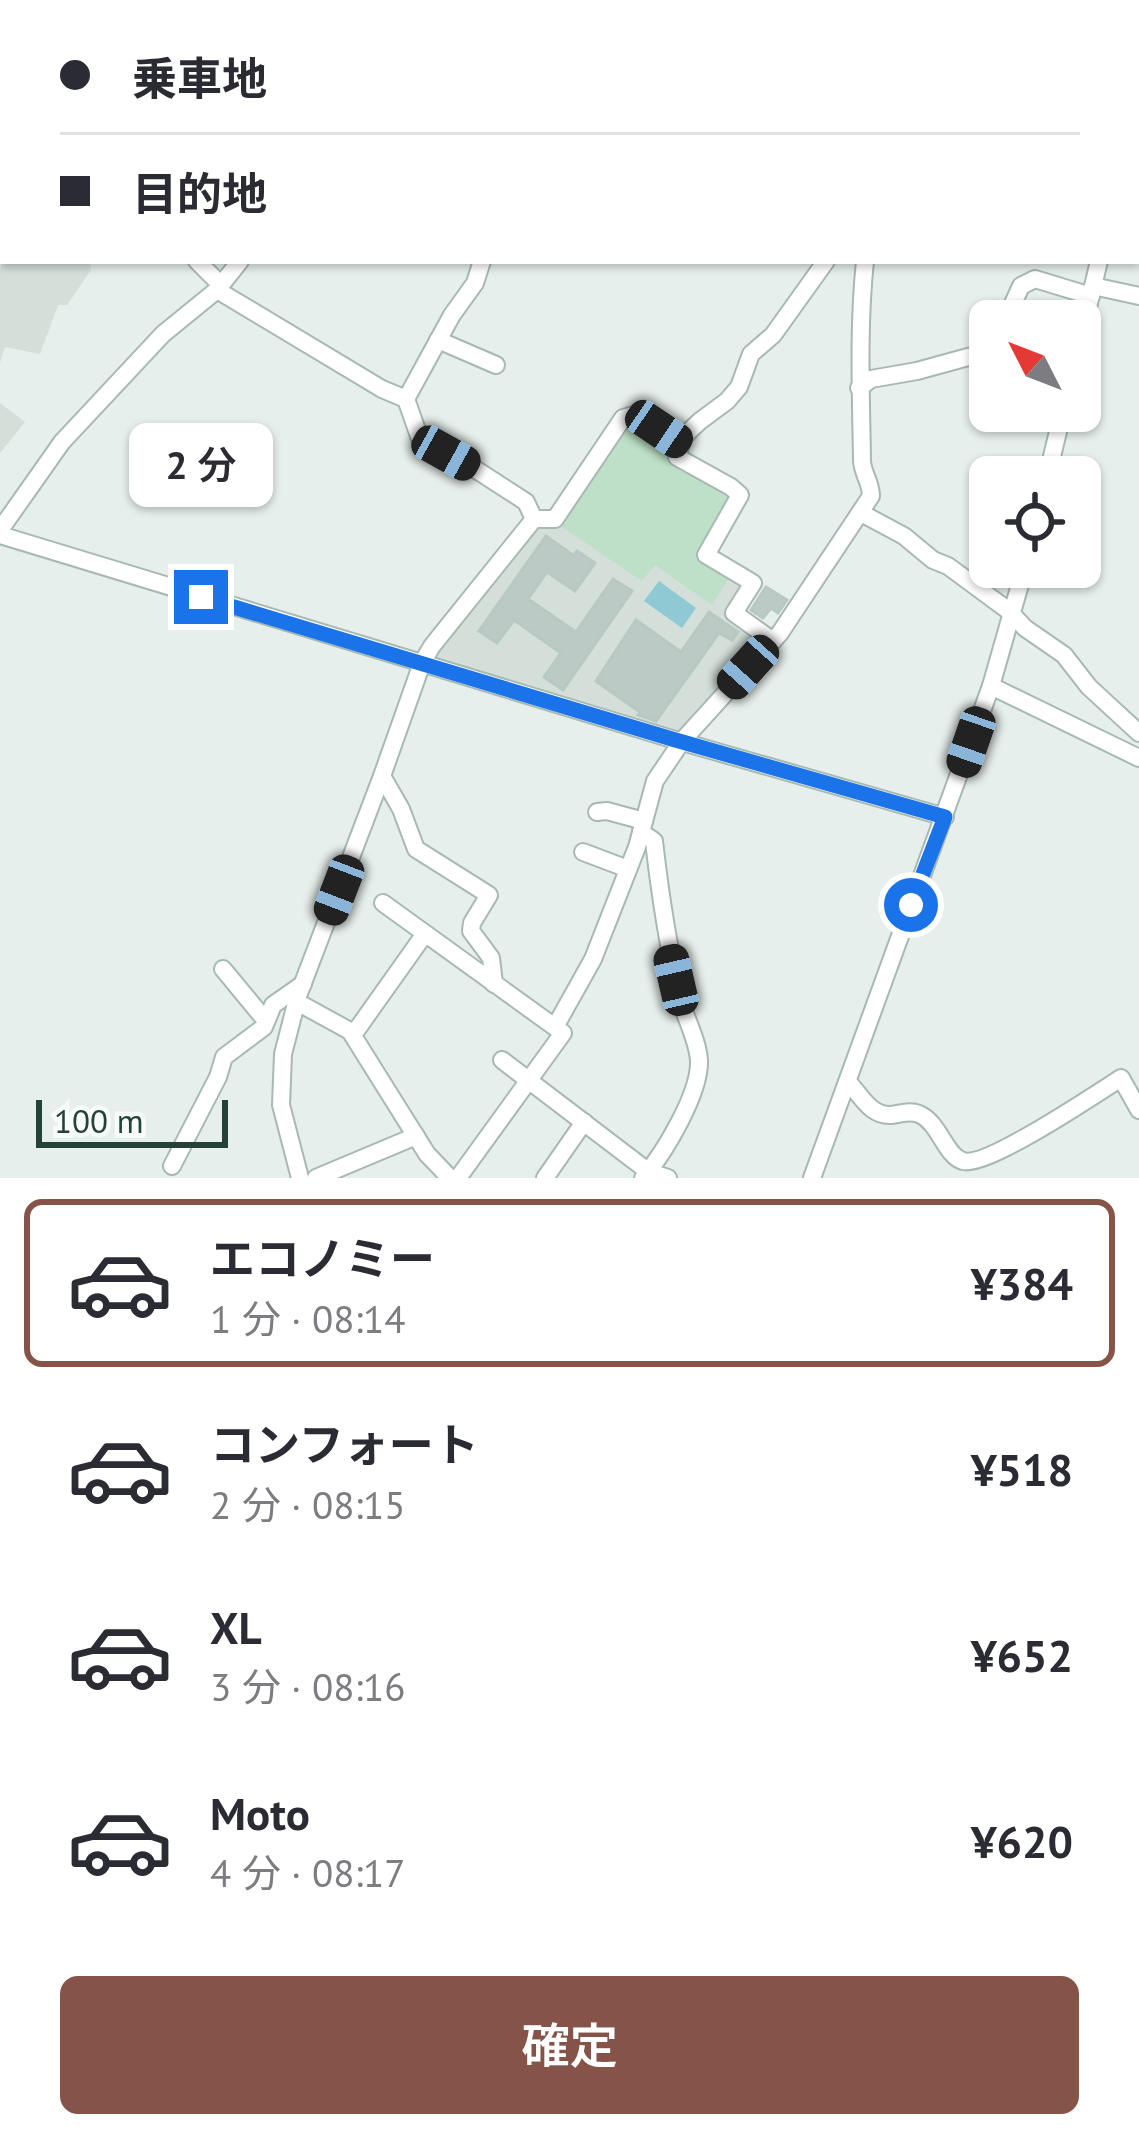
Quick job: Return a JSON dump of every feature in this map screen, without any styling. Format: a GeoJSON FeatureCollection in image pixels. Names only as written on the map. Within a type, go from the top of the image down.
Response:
{"type":"FeatureCollection","features":[{"type":"Feature","properties":{"kind":"street"},"geometry":{"type":"LineString","coordinates":[[199,264],[219,288],[382,389],[406,399]]}},
{"type":"Feature","properties":{"kind":"street"},"geometry":{"type":"LineString","coordinates":[[238,264],[219,288],[163,334],[62,442],[0,533],[945,817]]}},
{"type":"Feature","properties":{"kind":"street"},"geometry":{"type":"LineString","coordinates":[[481,264],[476,283],[406,399],[420,439],[526,502],[534,519]]}},
{"type":"Feature","properties":{"kind":"street"},"geometry":{"type":"LineString","coordinates":[[772,640],[734,613],[753,584],[706,555],[740,495],[677,457],[683,437],[739,387],[751,354],[773,335],[824,264]]}},
{"type":"Feature","properties":{"kind":"street"},"geometry":{"type":"LineString","coordinates":[[555,1027],[593,959],[655,781],[682,741],[772,640],[871,496],[862,467],[865,264]]}},
{"type":"Feature","properties":{"kind":"street"},"geometry":{"type":"LineString","coordinates":[[1090,300],[1098,264]]}},
{"type":"Feature","properties":{"kind":"street"},"geometry":{"type":"LineString","coordinates":[[1015,300],[1021,286],[1035,279],[1139,296]]}},
{"type":"Feature","properties":{"kind":"street"},"geometry":{"type":"LineString","coordinates":[[438,340],[496,365]]}},
{"type":"Feature","properties":{"kind":"street"},"geometry":{"type":"LineString","coordinates":[[860,388],[871,379],[969,357]]}},
{"type":"Feature","properties":{"kind":"street"},"geometry":{"type":"LineString","coordinates":[[534,519],[555,519],[628,415],[637,414],[681,444]]}},
{"type":"Feature","properties":{"kind":"street"},"geometry":{"type":"LineString","coordinates":[[861,513],[948,566],[1064,655],[1089,687],[1139,733]]}},
{"type":"Feature","properties":{"kind":"street"},"geometry":{"type":"LineString","coordinates":[[300,1178],[281,1105],[283,1054],[300,993],[422,663],[534,519]]}},
{"type":"Feature","properties":{"kind":"street"},"geometry":{"type":"LineString","coordinates":[[812,1178],[992,686],[1019,588]]}},
{"type":"Feature","properties":{"kind":"street"},"geometry":{"type":"LineString","coordinates":[[992,686],[1139,758]]}},
{"type":"Feature","properties":{"kind":"street"},"geometry":{"type":"LineString","coordinates":[[382,776],[416,849],[490,895],[471,931],[490,958],[494,984]]}},
{"type":"Feature","properties":{"kind":"street"},"geometry":{"type":"LineString","coordinates":[[597,812],[607,811],[642,827],[654,841],[668,946],[699,1061],[688,1103],[646,1175]]}},
{"type":"Feature","properties":{"kind":"street"},"geometry":{"type":"LineString","coordinates":[[583,852],[628,869]]}},
{"type":"Feature","properties":{"kind":"street"},"geometry":{"type":"LineString","coordinates":[[300,993],[350,1031],[428,1154],[454,1178],[563,1033],[382,903]]}},
{"type":"Feature","properties":{"kind":"street"},"geometry":{"type":"LineString","coordinates":[[353,1035],[424,935]]}},
{"type":"Feature","properties":{"kind":"street"},"geometry":{"type":"LineString","coordinates":[[223,969],[266,1021]]}},
{"type":"Feature","properties":{"kind":"street"},"geometry":{"type":"LineString","coordinates":[[172,1166],[224,1057],[264,1027],[273,1005],[300,993]]}},
{"type":"Feature","properties":{"kind":"street"},"geometry":{"type":"LineString","coordinates":[[502,1060],[646,1175],[668,1178]]}},
{"type":"Feature","properties":{"kind":"street"},"geometry":{"type":"LineString","coordinates":[[848,1082],[875,1112],[885,1116],[909,1112],[932,1123],[961,1161],[997,1154],[1120,1078],[1139,1111]]}},
{"type":"Feature","properties":{"kind":"street"},"geometry":{"type":"LineString","coordinates":[[545,1178],[584,1123]]}},
{"type":"Feature","properties":{"kind":"street"},"geometry":{"type":"LineString","coordinates":[[316,1178],[416,1136]]}},
{"type":"Feature","properties":{"kind":"shaded area"},"geometry":{"type":"Polygon","coordinates":[[[2,264],[90,264],[91,270],[67,305],[58,305],[40,354],[5,347],[0,363],[2,264]]]}},
{"type":"Feature","properties":{"kind":"shaded area"},"geometry":{"type":"Polygon","coordinates":[[[0,403],[25,422],[0,453],[0,403]]]}},
{"type":"Feature","properties":{"kind":"shaded area"},"geometry":{"type":"Polygon","coordinates":[[[539,524],[557,524],[699,557],[744,584],[728,615],[762,639],[758,647],[681,730],[668,732],[432,659],[539,524]]]}},
{"type":"Feature","properties":{"kind":"green space"},"geometry":{"type":"Polygon","coordinates":[[[636,418],[729,489],[732,502],[699,556],[730,576],[712,605],[655,565],[642,581],[557,524],[627,420],[636,418]]]}},
{"type":"Feature","properties":{"kind":"water"},"geometry":{"type":"Polygon","coordinates":[[[659,581],[696,608],[682,628],[644,601],[659,581]]]}},
{"type":"Feature","properties":{"kind":"building"},"geometry":{"type":"Polygon","coordinates":[[[546,536],[574,556],[577,551],[595,563],[575,591],[547,572],[528,599],[576,632],[613,579],[632,591],[563,690],[544,677],[561,653],[514,620],[497,643],[479,631],[546,536]]]}},
{"type":"Feature","properties":{"kind":"building"},"geometry":{"type":"Polygon","coordinates":[[[766,587],[787,600],[778,613],[771,608],[763,618],[751,610],[766,587]]]}},
{"type":"Feature","properties":{"kind":"building"},"geometry":{"type":"Polygon","coordinates":[[[709,612],[738,632],[732,640],[719,633],[656,721],[638,715],[596,681],[636,620],[681,652],[709,612]]]}},
{"type":"Feature","properties":{"kind":"route"},"geometry":{"type":"LineString","coordinates":[[201,597],[945,817],[911,905]]}}]}
